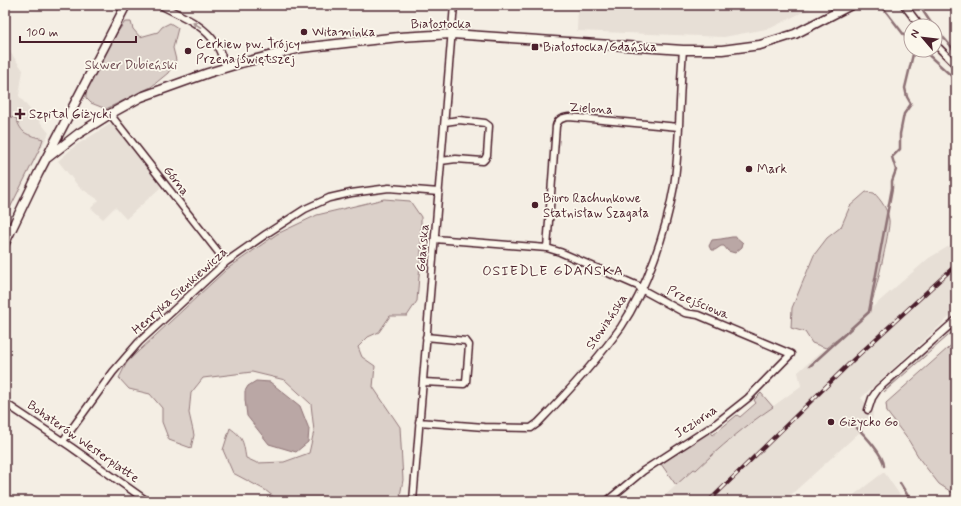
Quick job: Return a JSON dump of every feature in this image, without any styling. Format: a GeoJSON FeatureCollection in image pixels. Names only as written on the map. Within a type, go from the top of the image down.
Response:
{"type":"FeatureCollection","features":[{"type":"Feature","properties":{"kind":"street"},"geometry":{"type":"LineString","coordinates":[[5,243],[126,5]]}},
{"type":"Feature","properties":{"kind":"street"},"geometry":{"type":"LineString","coordinates":[[160,5],[204,30],[216,43],[226,68]]}},
{"type":"Feature","properties":{"kind":"street","name":"Gdańska"},"geometry":{"type":"LineString","coordinates":[[413,501],[454,5]]}},
{"type":"Feature","properties":{"kind":"street","name":"Białostocka"},"geometry":{"type":"LineString","coordinates":[[47,158],[78,134],[110,114],[142,97],[226,68],[301,48],[385,38],[452,34],[683,50],[722,50],[753,46],[775,41],[807,28],[851,5]]}},
{"type":"Feature","properties":{"kind":"street"},"geometry":{"type":"LineString","coordinates":[[904,5],[914,18]]}},
{"type":"Feature","properties":{"kind":"street","name":"Słowiańska"},"geometry":{"type":"LineString","coordinates":[[419,422],[486,427],[531,428],[545,416],[580,378],[621,326],[641,289],[658,248],[670,205],[676,172],[683,50]]}},
{"type":"Feature","properties":{"kind":"street"},"geometry":{"type":"LineString","coordinates":[[943,52],[956,65]]}},
{"type":"Feature","properties":{"kind":"street","name":"Górna"},"geometry":{"type":"LineString","coordinates":[[110,114],[226,262]]}},
{"type":"Feature","properties":{"kind":"street","name":"Zielona"},"geometry":{"type":"LineString","coordinates":[[547,248],[556,126],[557,122],[561,118],[569,117],[679,127]]}},
{"type":"Feature","properties":{"kind":"street"},"geometry":{"type":"LineString","coordinates":[[441,162],[456,159],[483,161],[487,155],[488,124],[485,122],[459,120],[445,122]]}},
{"type":"Feature","properties":{"kind":"street","name":"Henryka Sienkiewicza"},"geometry":{"type":"LineString","coordinates":[[63,441],[125,357],[180,303],[226,262],[305,209],[329,198],[350,193],[389,188],[439,192]]}},
{"type":"Feature","properties":{"kind":"street","name":"Przejściowa"},"geometry":{"type":"LineString","coordinates":[[435,239],[547,248],[560,252],[591,264],[638,286],[685,313],[698,315],[791,354]]}},
{"type":"Feature","properties":{"kind":"street"},"geometry":{"type":"LineString","coordinates":[[868,410],[872,398],[878,389],[956,320]]}},
{"type":"Feature","properties":{"kind":"street"},"geometry":{"type":"LineString","coordinates":[[423,382],[464,384],[466,382],[469,345],[466,341],[426,337]]}},
{"type":"Feature","properties":{"kind":"street","name":"Jeziorna"},"geometry":{"type":"LineString","coordinates":[[607,501],[643,471],[714,425],[748,398],[791,354]]}},
{"type":"Feature","properties":{"kind":"street","name":"Bohaterów Westerplatte"},"geometry":{"type":"LineString","coordinates":[[5,403],[63,441],[147,501]]}},
{"type":"Feature","properties":{"kind":"shaded area"},"geometry":{"type":"Polygon","coordinates":[[[578,5],[817,5],[771,28],[724,37],[577,31],[578,5]]]}},
{"type":"Feature","properties":{"kind":"shaded area","name":"Szpital Giżycki"},"geometry":{"type":"Polygon","coordinates":[[[5,45],[23,70],[19,96],[49,133],[5,218],[5,45]]]}},
{"type":"Feature","properties":{"kind":"shaded area"},"geometry":{"type":"Polygon","coordinates":[[[112,123],[159,183],[160,188],[126,219],[115,207],[103,219],[91,208],[99,200],[79,187],[58,161],[75,146],[112,123]]]}},
{"type":"Feature","properties":{"kind":"shaded area"},"geometry":{"type":"Polygon","coordinates":[[[736,237],[743,243],[742,247],[735,253],[728,251],[724,246],[711,250],[709,246],[712,240],[736,237]]]}},
{"type":"Feature","properties":{"kind":"shaded area"},"geometry":{"type":"Polygon","coordinates":[[[956,242],[956,311],[861,398],[873,412],[872,421],[784,501],[659,501],[695,468],[696,470],[717,449],[801,386],[798,372],[929,258],[956,242]]]}},
{"type":"Feature","properties":{"kind":"shaded area"},"geometry":{"type":"Polygon","coordinates":[[[256,381],[270,382],[300,406],[309,429],[308,442],[296,452],[269,444],[247,416],[245,391],[248,386],[256,381]]]}},
{"type":"Feature","properties":{"kind":"shaded area"},"geometry":{"type":"Polygon","coordinates":[[[884,472],[904,501],[846,501],[884,472]]]}},
{"type":"Feature","properties":{"kind":"green space","name":"Skwer Dubieński"},"geometry":{"type":"Polygon","coordinates":[[[125,22],[131,22],[133,29],[140,37],[158,32],[162,27],[170,23],[178,28],[173,48],[176,60],[168,73],[151,87],[106,109],[91,103],[86,98],[86,89],[116,34],[125,22]]]}},
{"type":"Feature","properties":{"kind":"green space"},"geometry":{"type":"Polygon","coordinates":[[[5,116],[16,118],[20,128],[25,133],[43,139],[5,218],[5,116]]]}},
{"type":"Feature","properties":{"kind":"green space"},"geometry":{"type":"Polygon","coordinates":[[[866,192],[874,193],[886,209],[889,226],[885,251],[868,312],[854,326],[826,348],[812,343],[805,332],[791,328],[792,308],[814,255],[827,238],[841,227],[850,206],[866,192]]]}},
{"type":"Feature","properties":{"kind":"green space"},"geometry":{"type":"Polygon","coordinates":[[[384,199],[410,201],[421,217],[421,252],[417,301],[407,316],[390,316],[379,332],[368,337],[358,347],[362,357],[375,366],[373,387],[400,427],[403,480],[399,501],[279,501],[265,490],[233,473],[223,450],[230,428],[242,441],[246,458],[257,463],[284,462],[309,453],[314,431],[311,404],[285,380],[252,372],[203,378],[191,393],[189,413],[194,435],[191,448],[169,440],[162,422],[162,408],[150,394],[129,389],[119,378],[127,362],[227,269],[277,234],[317,215],[384,199]]]}},
{"type":"Feature","properties":{"kind":"green space"},"geometry":{"type":"Polygon","coordinates":[[[956,325],[956,329],[884,392],[900,375],[956,325]]]}},
{"type":"Feature","properties":{"kind":"green space"},"geometry":{"type":"Polygon","coordinates":[[[956,341],[956,495],[939,484],[921,461],[909,441],[887,412],[886,403],[956,341]]]}},
{"type":"Feature","properties":{"kind":"green space"},"geometry":{"type":"Polygon","coordinates":[[[761,393],[773,407],[743,429],[696,470],[694,469],[676,485],[661,464],[710,431],[713,435],[737,415],[740,417],[756,403],[754,400],[761,393]]]}},
{"type":"Feature","properties":{"kind":"waterway"},"geometry":{"type":"LineString","coordinates":[[881,5],[903,34]]}},
{"type":"Feature","properties":{"kind":"waterway"},"geometry":{"type":"LineString","coordinates":[[919,5],[928,18]]}},
{"type":"Feature","properties":{"kind":"waterway"},"geometry":{"type":"LineString","coordinates":[[943,37],[956,52]]}},
{"type":"Feature","properties":{"kind":"waterway"},"geometry":{"type":"LineString","coordinates":[[810,366],[869,312],[892,188],[892,181],[896,170],[892,157],[900,149],[900,134],[904,114],[911,104],[907,97],[905,88],[912,58]]}},
{"type":"Feature","properties":{"kind":"waterway"},"geometry":{"type":"LineString","coordinates":[[932,58],[956,80]]}},
{"type":"Feature","properties":{"kind":"waterway"},"geometry":{"type":"LineString","coordinates":[[857,428],[878,451],[884,466]]}},
{"type":"Feature","properties":{"kind":"waterway"},"geometry":{"type":"LineString","coordinates":[[900,483],[911,501]]}},
{"type":"Feature","properties":{"kind":"railway"},"geometry":{"type":"LineString","coordinates":[[709,501],[853,360],[956,265]]}},
{"type":"Feature","properties":{"kind":"place","name":"Witaminka"},"geometry":{"type":"Point","coordinates":[304,32]}},
{"type":"Feature","properties":{"kind":"place","name":"Białostocka/Gdańska"},"geometry":{"type":"Point","coordinates":[535,47]}},
{"type":"Feature","properties":{"kind":"place","name":"Cerkiew pw. Trójcy Przenajświętszej"},"geometry":{"type":"Point","coordinates":[188,51]}},
{"type":"Feature","properties":{"kind":"place","name":"Szpital Giżycki"},"geometry":{"type":"Point","coordinates":[20,114]}},
{"type":"Feature","properties":{"kind":"place","name":"Mark"},"geometry":{"type":"Point","coordinates":[749,169]}},
{"type":"Feature","properties":{"kind":"place","name":"Biuro Rachunkowe Statnisław Szagała"},"geometry":{"type":"Point","coordinates":[535,205]}},
{"type":"Feature","properties":{"kind":"place","name":"Giżycko Go"},"geometry":{"type":"Point","coordinates":[831,422]}},
{"type":"Feature","properties":{"kind":"district","name":"OSIEDLE GDAŃSKA"},"geometry":{"type":"Point","coordinates":[553,271]}}]}
